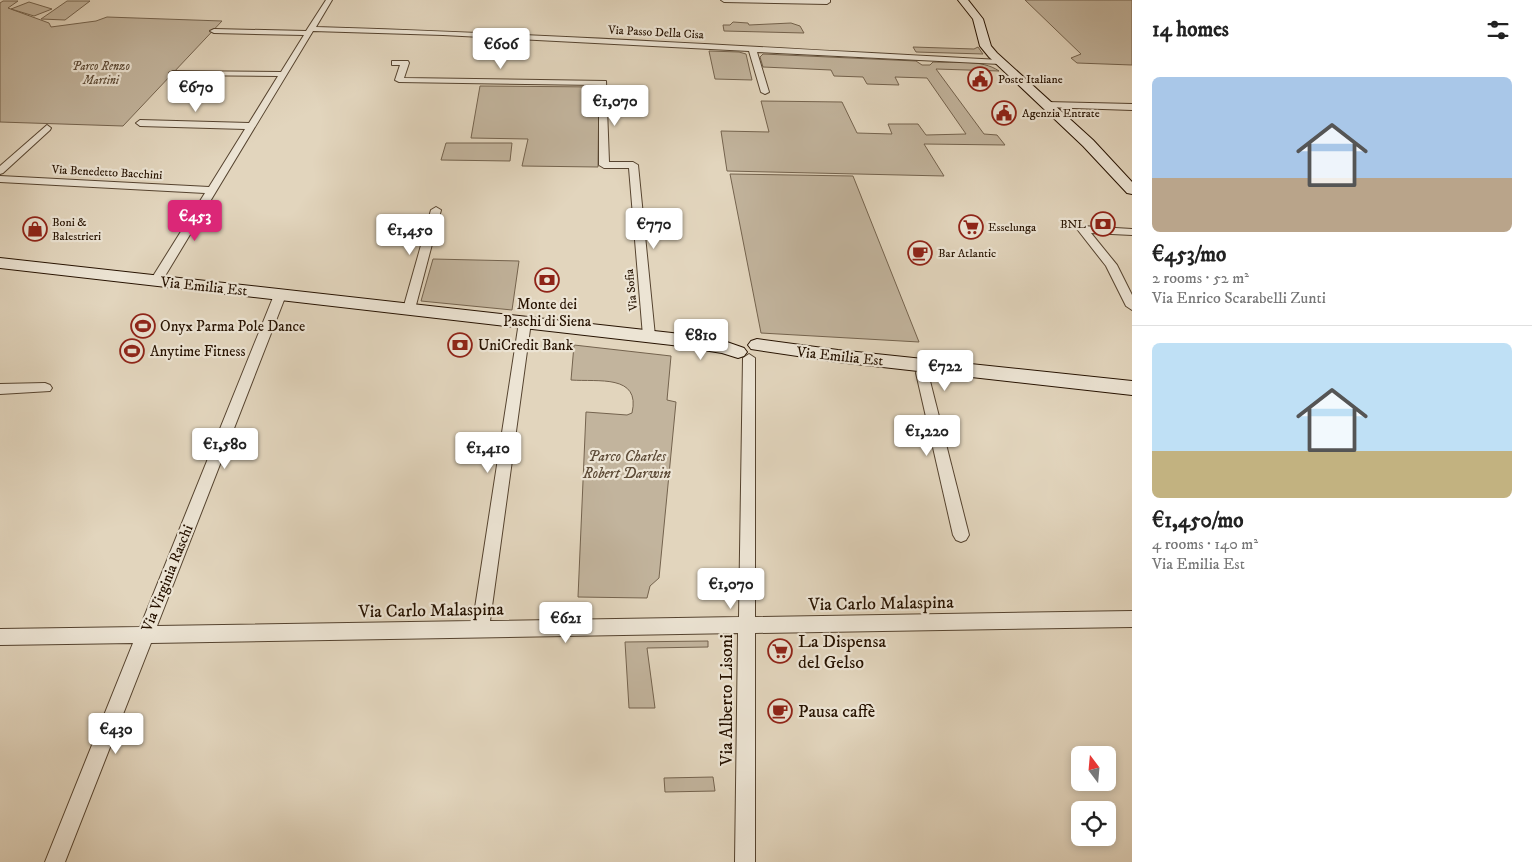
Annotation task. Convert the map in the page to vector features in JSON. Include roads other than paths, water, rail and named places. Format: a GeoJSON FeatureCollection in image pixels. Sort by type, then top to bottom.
{"type":"FeatureCollection","features":[{"type":"Feature","properties":{"kind":"main road"},"geometry":{"type":"LineString","coordinates":[[963,0],[978,19],[986,46],[1000,62],[1095,150],[1132,190]]}},
{"type":"Feature","properties":{"kind":"main road","name":"Via Emilia Est"},"geometry":{"type":"LineString","coordinates":[[0,263],[649,336],[774,356],[1132,396]]}},
{"type":"Feature","properties":{"kind":"main road","name":"Via Emilia Est"},"geometry":{"type":"LineString","coordinates":[[749,351],[820,354],[1132,388]]}},
{"type":"Feature","properties":{"kind":"street"},"geometry":{"type":"LineString","coordinates":[[156,280],[329,0]]}},
{"type":"Feature","properties":{"kind":"street"},"geometry":{"type":"LineString","coordinates":[[724,0],[827,1]]}},
{"type":"Feature","properties":{"kind":"street","name":"Via Passo Della Cisa"},"geometry":{"type":"LineString","coordinates":[[214,31],[409,31],[1000,62]]}},
{"type":"Feature","properties":{"kind":"street"},"geometry":{"type":"LineString","coordinates":[[752,48],[765,92]]}},
{"type":"Feature","properties":{"kind":"street","name":"Via Sofia"},"geometry":{"type":"LineString","coordinates":[[395,63],[405,63],[399,80],[602,83],[604,165],[633,165],[649,336]]}},
{"type":"Feature","properties":{"kind":"street"},"geometry":{"type":"LineString","coordinates":[[173,72],[284,74]]}},
{"type":"Feature","properties":{"kind":"street"},"geometry":{"type":"LineString","coordinates":[[1047,105],[1132,107]]}},
{"type":"Feature","properties":{"kind":"street"},"geometry":{"type":"LineString","coordinates":[[140,123],[251,126]]}},
{"type":"Feature","properties":{"kind":"street"},"geometry":{"type":"LineString","coordinates":[[0,171],[47,128]]}},
{"type":"Feature","properties":{"kind":"street","name":"Via Benedetto Bacchini"},"geometry":{"type":"LineString","coordinates":[[0,179],[212,190]]}},
{"type":"Feature","properties":{"kind":"street"},"geometry":{"type":"LineString","coordinates":[[409,309],[436,210]]}},
{"type":"Feature","properties":{"kind":"street"},"geometry":{"type":"LineString","coordinates":[[1132,232],[1082,229],[1111,266],[1132,306]]}},
{"type":"Feature","properties":{"kind":"street","name":"Via Virginia Raschi"},"geometry":{"type":"LineString","coordinates":[[56,862],[280,294]]}},
{"type":"Feature","properties":{"kind":"street"},"geometry":{"type":"LineString","coordinates":[[480,629],[525,322]]}},
{"type":"Feature","properties":{"kind":"street","name":"Via Alberto Lisoni"},"geometry":{"type":"LineString","coordinates":[[745,862],[749,351]]}},
{"type":"Feature","properties":{"kind":"street"},"geometry":{"type":"LineString","coordinates":[[922,373],[961,535]]}},
{"type":"Feature","properties":{"kind":"street"},"geometry":{"type":"LineString","coordinates":[[0,389],[45,388]]}},
{"type":"Feature","properties":{"kind":"street","name":"Via Carlo Malaspina"},"geometry":{"type":"LineString","coordinates":[[0,637],[1132,619]]}},
{"type":"Feature","properties":{"kind":"place","name":"Poste Italiane"},"geometry":{"type":"Point","coordinates":[980,79]}},
{"type":"Feature","properties":{"kind":"place","name":"Agenzia Entrate"},"geometry":{"type":"Point","coordinates":[1004,113]}},
{"type":"Feature","properties":{"kind":"place","name":"BNL"},"geometry":{"type":"Point","coordinates":[1103,224]}},
{"type":"Feature","properties":{"kind":"place","name":"Esselunga"},"geometry":{"type":"Point","coordinates":[971,227]}},
{"type":"Feature","properties":{"kind":"place","name":"Boni & Balestrieri"},"geometry":{"type":"Point","coordinates":[35,229]}},
{"type":"Feature","properties":{"kind":"place","name":"Bar Atlantic"},"geometry":{"type":"Point","coordinates":[920,253]}},
{"type":"Feature","properties":{"kind":"place","name":"Monte dei Paschi di Siena"},"geometry":{"type":"Point","coordinates":[547,280]}},
{"type":"Feature","properties":{"kind":"place","name":"Onyx Parma Pole Dance"},"geometry":{"type":"Point","coordinates":[143,326]}},
{"type":"Feature","properties":{"kind":"place","name":"UniCredit Bank"},"geometry":{"type":"Point","coordinates":[460,345]}},
{"type":"Feature","properties":{"kind":"place","name":"Anytime Fitness"},"geometry":{"type":"Point","coordinates":[132,351]}},
{"type":"Feature","properties":{"kind":"place","name":"La Dispensa del Gelso"},"geometry":{"type":"Point","coordinates":[780,651]}},
{"type":"Feature","properties":{"kind":"place","name":"Pausa caffè"},"geometry":{"type":"Point","coordinates":[780,711]}},
{"type":"Feature","properties":{"kind":"park label","name":"Parco Renzo Martini"},"geometry":{"type":"Point","coordinates":[101,73]}},
{"type":"Feature","properties":{"kind":"park label","name":"Parco Charles Robert Darwin"},"geometry":{"type":"Point","coordinates":[627,464]}}]}
